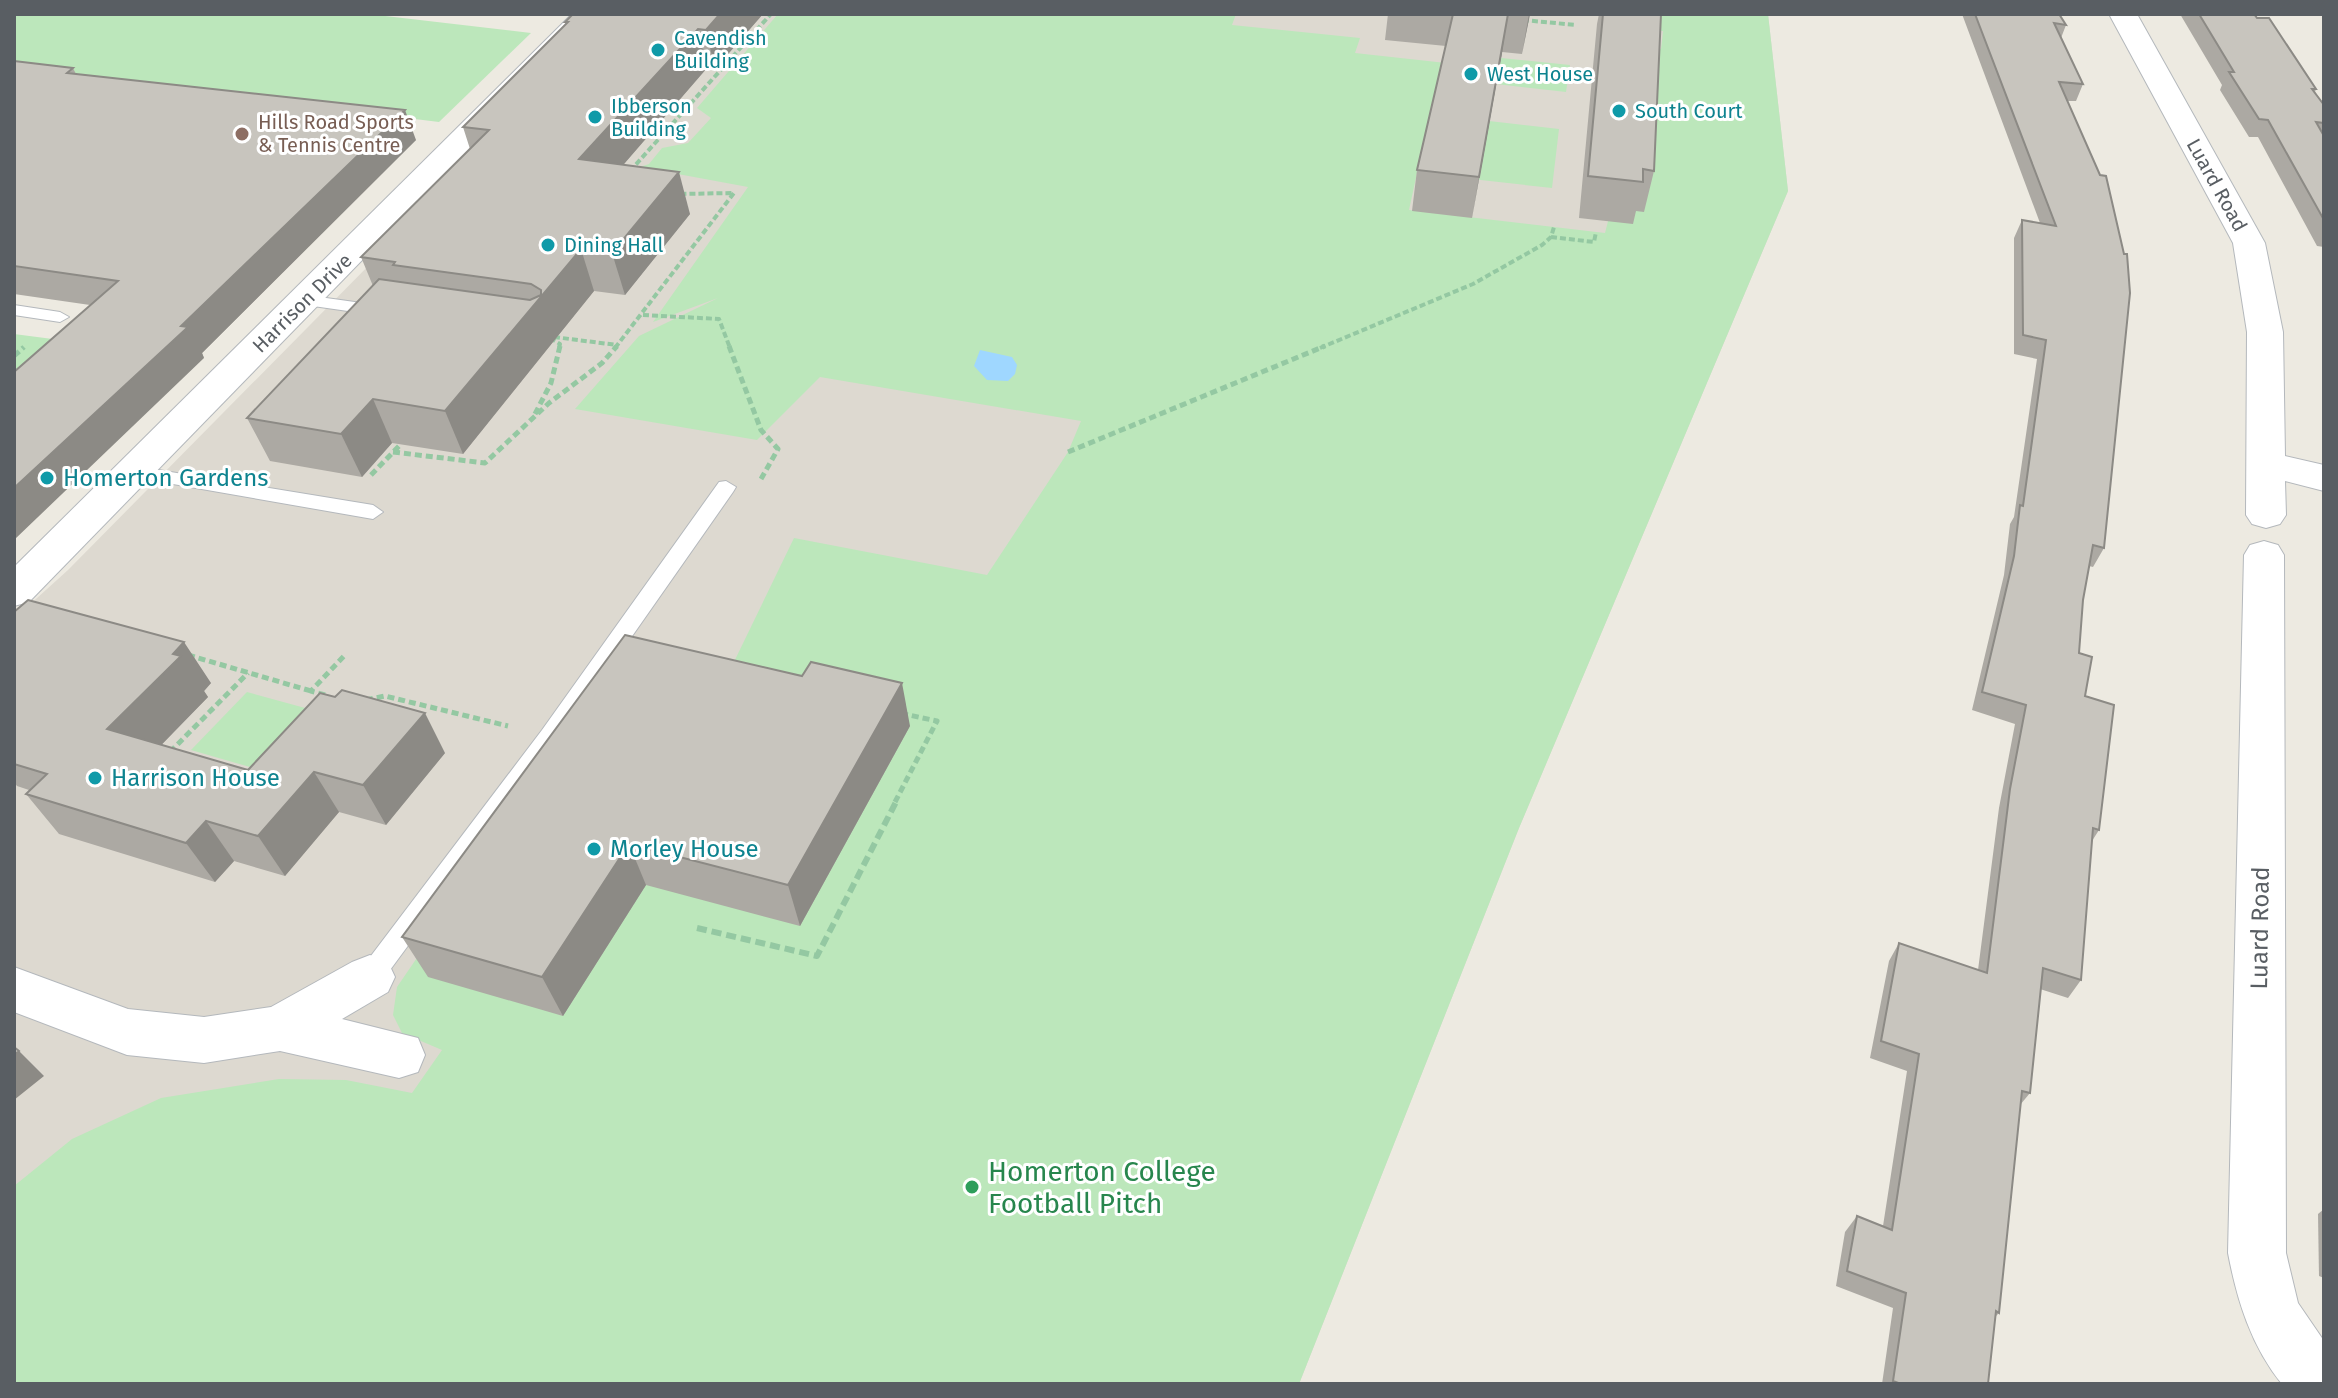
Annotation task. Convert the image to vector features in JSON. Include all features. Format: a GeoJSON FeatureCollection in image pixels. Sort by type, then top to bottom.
{"type":"FeatureCollection","features":[{"type":"Feature","properties":{"kind":"street","name":"Harrison Drive"},"geometry":{"type":"LineString","coordinates":[[14,592],[588,14]]}},
{"type":"Feature","properties":{"kind":"street","name":"Luard Road"},"geometry":{"type":"LineString","coordinates":[[2123,14],[2249,243],[2265,332],[2268,465],[2257,1253],[2265,1301],[2295,1356],[2323,1384]]}},
{"type":"Feature","properties":{"kind":"street"},"geometry":{"type":"LineString","coordinates":[[2268,465],[2324,478]]}},
{"type":"Feature","properties":{"kind":"street"},"geometry":{"type":"LineString","coordinates":[[14,989],[127,1032],[204,1040],[280,1028],[370,977]]}},
{"type":"Feature","properties":{"kind":"street"},"geometry":{"type":"LineString","coordinates":[[280,1028],[399,1055]]}},
{"type":"Feature","properties":{"kind":"lane"},"geometry":{"type":"LineString","coordinates":[[305,300],[403,314]]}},
{"type":"Feature","properties":{"kind":"lane"},"geometry":{"type":"LineString","coordinates":[[14,310],[60,317]]}},
{"type":"Feature","properties":{"kind":"lane"},"geometry":{"type":"LineString","coordinates":[[134,472],[373,512]]}},
{"type":"Feature","properties":{"kind":"lane"},"geometry":{"type":"LineString","coordinates":[[370,977],[550,736],[726,487]]}},
{"type":"Feature","properties":{"kind":"path"},"geometry":{"type":"LineString","coordinates":[[626,175],[771,14]]}},
{"type":"Feature","properties":{"kind":"path"},"geometry":{"type":"LineString","coordinates":[[1535,21],[1537,14]]}},
{"type":"Feature","properties":{"kind":"path"},"geometry":{"type":"LineString","coordinates":[[1521,20],[1576,25]]}},
{"type":"Feature","properties":{"kind":"path"},"geometry":{"type":"LineString","coordinates":[[393,452],[485,463],[533,418],[602,363],[643,315],[734,193],[675,194]]}},
{"type":"Feature","properties":{"kind":"path"},"geometry":{"type":"LineString","coordinates":[[1551,237],[1554,227]]}},
{"type":"Feature","properties":{"kind":"path"},"geometry":{"type":"LineString","coordinates":[[1068,452],[1473,284],[1551,237],[1594,242],[1596,232]]}},
{"type":"Feature","properties":{"kind":"path"},"geometry":{"type":"LineString","coordinates":[[643,315],[719,319],[761,430]]}},
{"type":"Feature","properties":{"kind":"path"},"geometry":{"type":"LineString","coordinates":[[533,418],[551,383],[560,344],[545,335],[617,345]]}},
{"type":"Feature","properties":{"kind":"path"},"geometry":{"type":"LineString","coordinates":[[174,651],[338,699]]}},
{"type":"Feature","properties":{"kind":"path"},"geometry":{"type":"LineString","coordinates":[[311,691],[344,656]]}},
{"type":"Feature","properties":{"kind":"path"},"geometry":{"type":"LineString","coordinates":[[160,762],[248,673]]}},
{"type":"Feature","properties":{"kind":"path"},"geometry":{"type":"LineString","coordinates":[[363,700],[385,696],[550,736]]}},
{"type":"Feature","properties":{"kind":"path"},"geometry":{"type":"LineString","coordinates":[[697,928],[817,956],[937,721],[890,711]]}},
{"type":"Feature","properties":{"kind":"shaded area"},"geometry":{"type":"Polygon","coordinates":[[[617,14],[1768,14],[1788,191],[1519,828],[1299,1384],[14,1384],[14,625],[26,608],[68,570],[617,14]]]}},
{"type":"Feature","properties":{"kind":"green space"},"geometry":{"type":"Polygon","coordinates":[[[14,14],[368,14],[531,33],[439,122],[14,69],[14,14]]]}},
{"type":"Feature","properties":{"kind":"green space"},"geometry":{"type":"Polygon","coordinates":[[[778,14],[1236,14],[1232,25],[1360,38],[1355,53],[1446,63],[1489,121],[1559,129],[1552,188],[1417,173],[1409,210],[1605,233],[1652,48],[1661,49],[1663,31],[1651,30],[1650,14],[1768,14],[1788,191],[1519,828],[1299,1384],[14,1384],[14,1186],[72,1139],[161,1098],[279,1079],[346,1080],[412,1093],[442,1050],[402,1033],[393,1015],[397,987],[630,647],[731,668],[794,538],[987,575],[1068,452],[1081,421],[820,377],[757,440],[575,409],[639,336],[718,298],[653,322],[748,187],[640,167],[649,164],[662,148],[688,143],[711,118],[697,108],[778,14]]]}},
{"type":"Feature","properties":{"kind":"green space"},"geometry":{"type":"Polygon","coordinates":[[[1501,58],[1570,65],[1566,92],[1496,84],[1501,58]]]}},
{"type":"Feature","properties":{"kind":"green space"},"geometry":{"type":"Polygon","coordinates":[[[14,334],[91,344],[14,410],[14,334]]]}},
{"type":"Feature","properties":{"kind":"green space"},"geometry":{"type":"Polygon","coordinates":[[[247,692],[327,714],[274,774],[191,750],[247,692]]]}},
{"type":"Feature","properties":{"kind":"water"},"geometry":{"type":"Polygon","coordinates":[[[980,350],[1012,357],[1017,365],[1015,374],[1008,381],[987,380],[974,366],[980,350]]]}},
{"type":"Feature","properties":{"kind":"building"},"geometry":{"type":"Polygon","coordinates":[[[573,14],[720,14],[706,30],[698,29],[579,159],[679,172],[612,253],[581,249],[445,411],[373,399],[341,434],[247,418],[379,279],[530,300],[541,295],[541,290],[531,284],[393,265],[395,262],[361,257],[489,130],[463,127],[573,14]]]}},
{"type":"Feature","properties":{"kind":"building"},"geometry":{"type":"Polygon","coordinates":[[[1453,14],[1508,14],[1479,177],[1417,170],[1453,14]]]}},
{"type":"Feature","properties":{"kind":"building"},"geometry":{"type":"Polygon","coordinates":[[[1603,14],[1661,14],[1654,171],[1643,169],[1643,182],[1588,176],[1603,14]]]}},
{"type":"Feature","properties":{"kind":"building"},"geometry":{"type":"Polygon","coordinates":[[[1975,14],[2059,14],[2066,25],[2054,23],[2083,84],[2059,82],[2100,175],[2106,176],[2124,254],[2127,254],[2130,293],[2104,548],[2093,545],[2083,600],[2079,653],[2092,657],[2085,696],[2114,705],[2099,830],[2093,828],[2081,980],[2043,968],[2030,1093],[2022,1091],[1999,1313],[1996,1311],[1988,1384],[1901,1384],[1893,1381],[1906,1293],[1847,1271],[1857,1216],[1892,1230],[1919,1054],[1881,1041],[1899,943],[1987,973],[2010,789],[2026,705],[1982,692],[2014,556],[2046,340],[2023,335],[2022,220],[2056,226],[1975,14]]]}},
{"type":"Feature","properties":{"kind":"building"},"geometry":{"type":"Polygon","coordinates":[[[2199,14],[2254,14],[2257,18],[2269,18],[2316,89],[2312,89],[2324,105],[2324,123],[2316,122],[2324,136],[2324,220],[2268,120],[2259,119],[2229,72],[2234,72],[2199,14]]]}},
{"type":"Feature","properties":{"kind":"building"},"geometry":{"type":"Polygon","coordinates":[[[14,61],[73,68],[67,73],[405,110],[181,326],[188,327],[14,488],[14,372],[118,281],[14,266],[14,61]]]}},
{"type":"Feature","properties":{"kind":"building"},"geometry":{"type":"Polygon","coordinates":[[[28,600],[184,642],[173,654],[181,656],[107,729],[248,770],[320,693],[335,697],[342,690],[425,713],[363,785],[314,772],[258,836],[206,821],[186,843],[26,794],[47,774],[14,764],[14,612],[28,600]]]}},
{"type":"Feature","properties":{"kind":"building","name":"Morley House"},"geometry":{"type":"Polygon","coordinates":[[[625,635],[802,676],[811,662],[902,683],[788,885],[629,844],[542,977],[402,937],[625,635]]]}},
{"type":"Feature","properties":{"kind":"place","name":"Cavendish Building"},"geometry":{"type":"Point","coordinates":[658,50]}},
{"type":"Feature","properties":{"kind":"place","name":"West House"},"geometry":{"type":"Point","coordinates":[1471,74]}},
{"type":"Feature","properties":{"kind":"place","name":"South Court"},"geometry":{"type":"Point","coordinates":[1619,111]}},
{"type":"Feature","properties":{"kind":"place","name":"Ibberson Building"},"geometry":{"type":"Point","coordinates":[595,117]}},
{"type":"Feature","properties":{"kind":"place","name":"Hills Road Sports & Tennis Centre"},"geometry":{"type":"Point","coordinates":[242,134]}},
{"type":"Feature","properties":{"kind":"place","name":"Dining Hall"},"geometry":{"type":"Point","coordinates":[548,245]}},
{"type":"Feature","properties":{"kind":"place","name":"Homerton Gardens"},"geometry":{"type":"Point","coordinates":[47,478]}},
{"type":"Feature","properties":{"kind":"place","name":"Harrison House"},"geometry":{"type":"Point","coordinates":[95,778]}},
{"type":"Feature","properties":{"kind":"place","name":"Morley House"},"geometry":{"type":"Point","coordinates":[594,849]}},
{"type":"Feature","properties":{"kind":"place","name":"Homerton College Football Pitch"},"geometry":{"type":"Point","coordinates":[972,1187]}}]}
